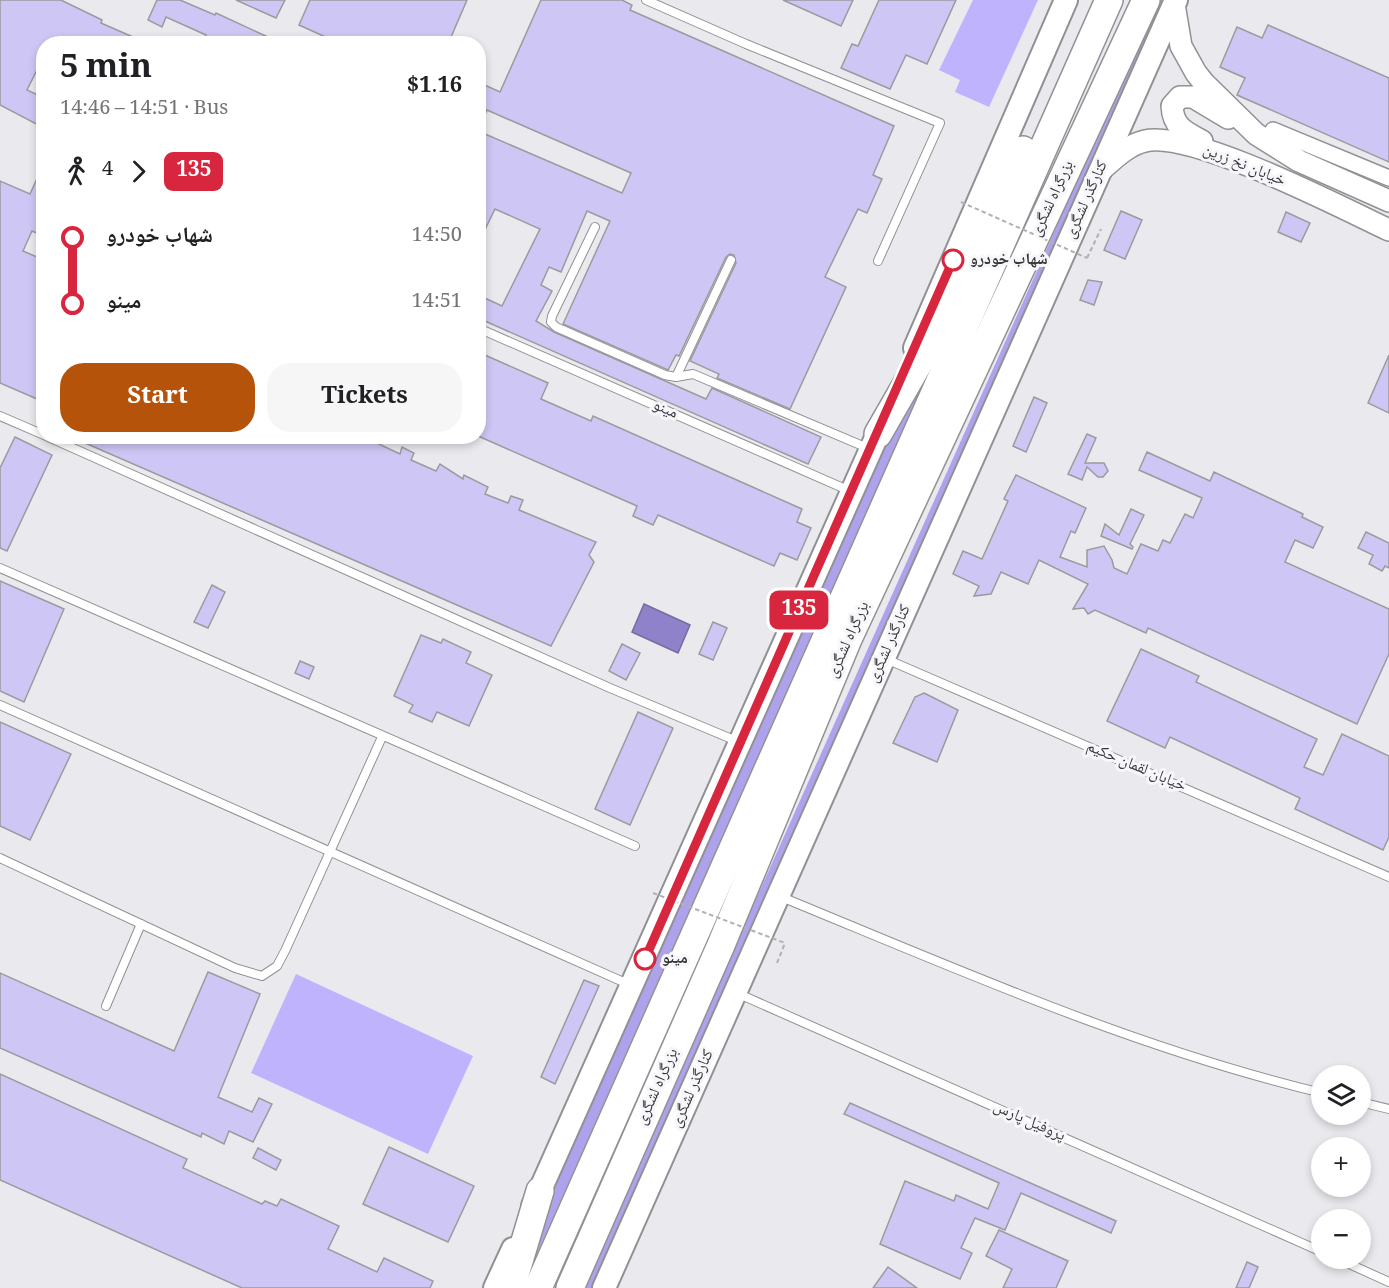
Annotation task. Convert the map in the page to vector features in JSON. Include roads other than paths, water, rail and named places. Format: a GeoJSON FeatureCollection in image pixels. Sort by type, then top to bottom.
{"type":"FeatureCollection","features":[{"type":"Feature","properties":{"kind":"highway","name":"بزرگراه لشگری"},"geometry":{"type":"LineString","coordinates":[[538,1288],[1109,0]]}},
{"type":"Feature","properties":{"kind":"highway","name":"بزرگراه لشگری"},"geometry":{"type":"LineString","coordinates":[[570,1288],[721,945],[848,639],[1146,0]]}},
{"type":"Feature","properties":{"kind":"highway"},"geometry":{"type":"LineString","coordinates":[[875,442],[940,326],[1022,152],[1074,65],[1092,40]]}},
{"type":"Feature","properties":{"kind":"highway"},"geometry":{"type":"LineString","coordinates":[[510,1288],[522,1257],[540,1191]]}},
{"type":"Feature","properties":{"kind":"main road"},"geometry":{"type":"LineString","coordinates":[[495,1288],[875,442],[1066,0]]}},
{"type":"Feature","properties":{"kind":"main road","name":"کنارگذر لشگری"},"geometry":{"type":"LineString","coordinates":[[604,1288],[737,993],[1175,2]]}},
{"type":"Feature","properties":{"kind":"street","name":"خیابان نخ زرین"},"geometry":{"type":"LineString","coordinates":[[1175,2],[1181,46],[1204,83],[1299,161],[1389,201]]}},
{"type":"Feature","properties":{"kind":"street"},"geometry":{"type":"LineString","coordinates":[[1256,169],[1181,130],[1173,118],[1172,106],[1180,97],[1193,97],[1266,135],[1389,178]]}},
{"type":"Feature","properties":{"kind":"street","name":"خیابان نخ زرین"},"geometry":{"type":"LineString","coordinates":[[1100,171],[1130,147],[1144,141],[1164,139],[1184,142],[1256,169],[1389,230]]}},
{"type":"Feature","properties":{"kind":"lane"},"geometry":{"type":"LineString","coordinates":[[646,0],[746,44],[940,123],[878,261]]}},
{"type":"Feature","properties":{"kind":"lane"},"geometry":{"type":"LineString","coordinates":[[595,227],[552,316],[551,322],[556,327],[665,375],[676,377],[693,374],[875,442]]}},
{"type":"Feature","properties":{"kind":"lane"},"geometry":{"type":"LineString","coordinates":[[676,377],[731,260]]}},
{"type":"Feature","properties":{"kind":"lane","name":"مینو"},"geometry":{"type":"LineString","coordinates":[[486,332],[852,492]]}},
{"type":"Feature","properties":{"kind":"lane"},"geometry":{"type":"LineString","coordinates":[[0,416],[36,432]]}},
{"type":"Feature","properties":{"kind":"lane"},"geometry":{"type":"LineString","coordinates":[[63,444],[610,688],[740,742]]}},
{"type":"Feature","properties":{"kind":"lane"},"geometry":{"type":"LineString","coordinates":[[0,568],[634,846]]}},
{"type":"Feature","properties":{"kind":"lane","name":"خیابان لقمان حکیم"},"geometry":{"type":"LineString","coordinates":[[884,658],[1389,877]]}},
{"type":"Feature","properties":{"kind":"lane"},"geometry":{"type":"LineString","coordinates":[[0,705],[632,986]]}},
{"type":"Feature","properties":{"kind":"lane"},"geometry":{"type":"LineString","coordinates":[[0,858],[235,968],[262,976],[277,966],[382,737]]}},
{"type":"Feature","properties":{"kind":"lane"},"geometry":{"type":"LineString","coordinates":[[778,896],[971,975],[1129,1035],[1255,1077],[1311,1090]]}},
{"type":"Feature","properties":{"kind":"lane"},"geometry":{"type":"LineString","coordinates":[[106,1006],[141,924]]}},
{"type":"Feature","properties":{"kind":"lane","name":"پروفیل پارس"},"geometry":{"type":"LineString","coordinates":[[737,993],[1311,1247]]}},
{"type":"Feature","properties":{"kind":"lane"},"geometry":{"type":"LineString","coordinates":[[1371,1105],[1389,1109]]}},
{"type":"Feature","properties":{"kind":"lane"},"geometry":{"type":"LineString","coordinates":[[1360,1269],[1389,1282]]}},
{"type":"Feature","properties":{"kind":"place","name":"شهاب خودرو"},"geometry":{"type":"Point","coordinates":[953,260]}},
{"type":"Feature","properties":{"kind":"place","name":"مینو"},"geometry":{"type":"Point","coordinates":[645,959]}}]}
